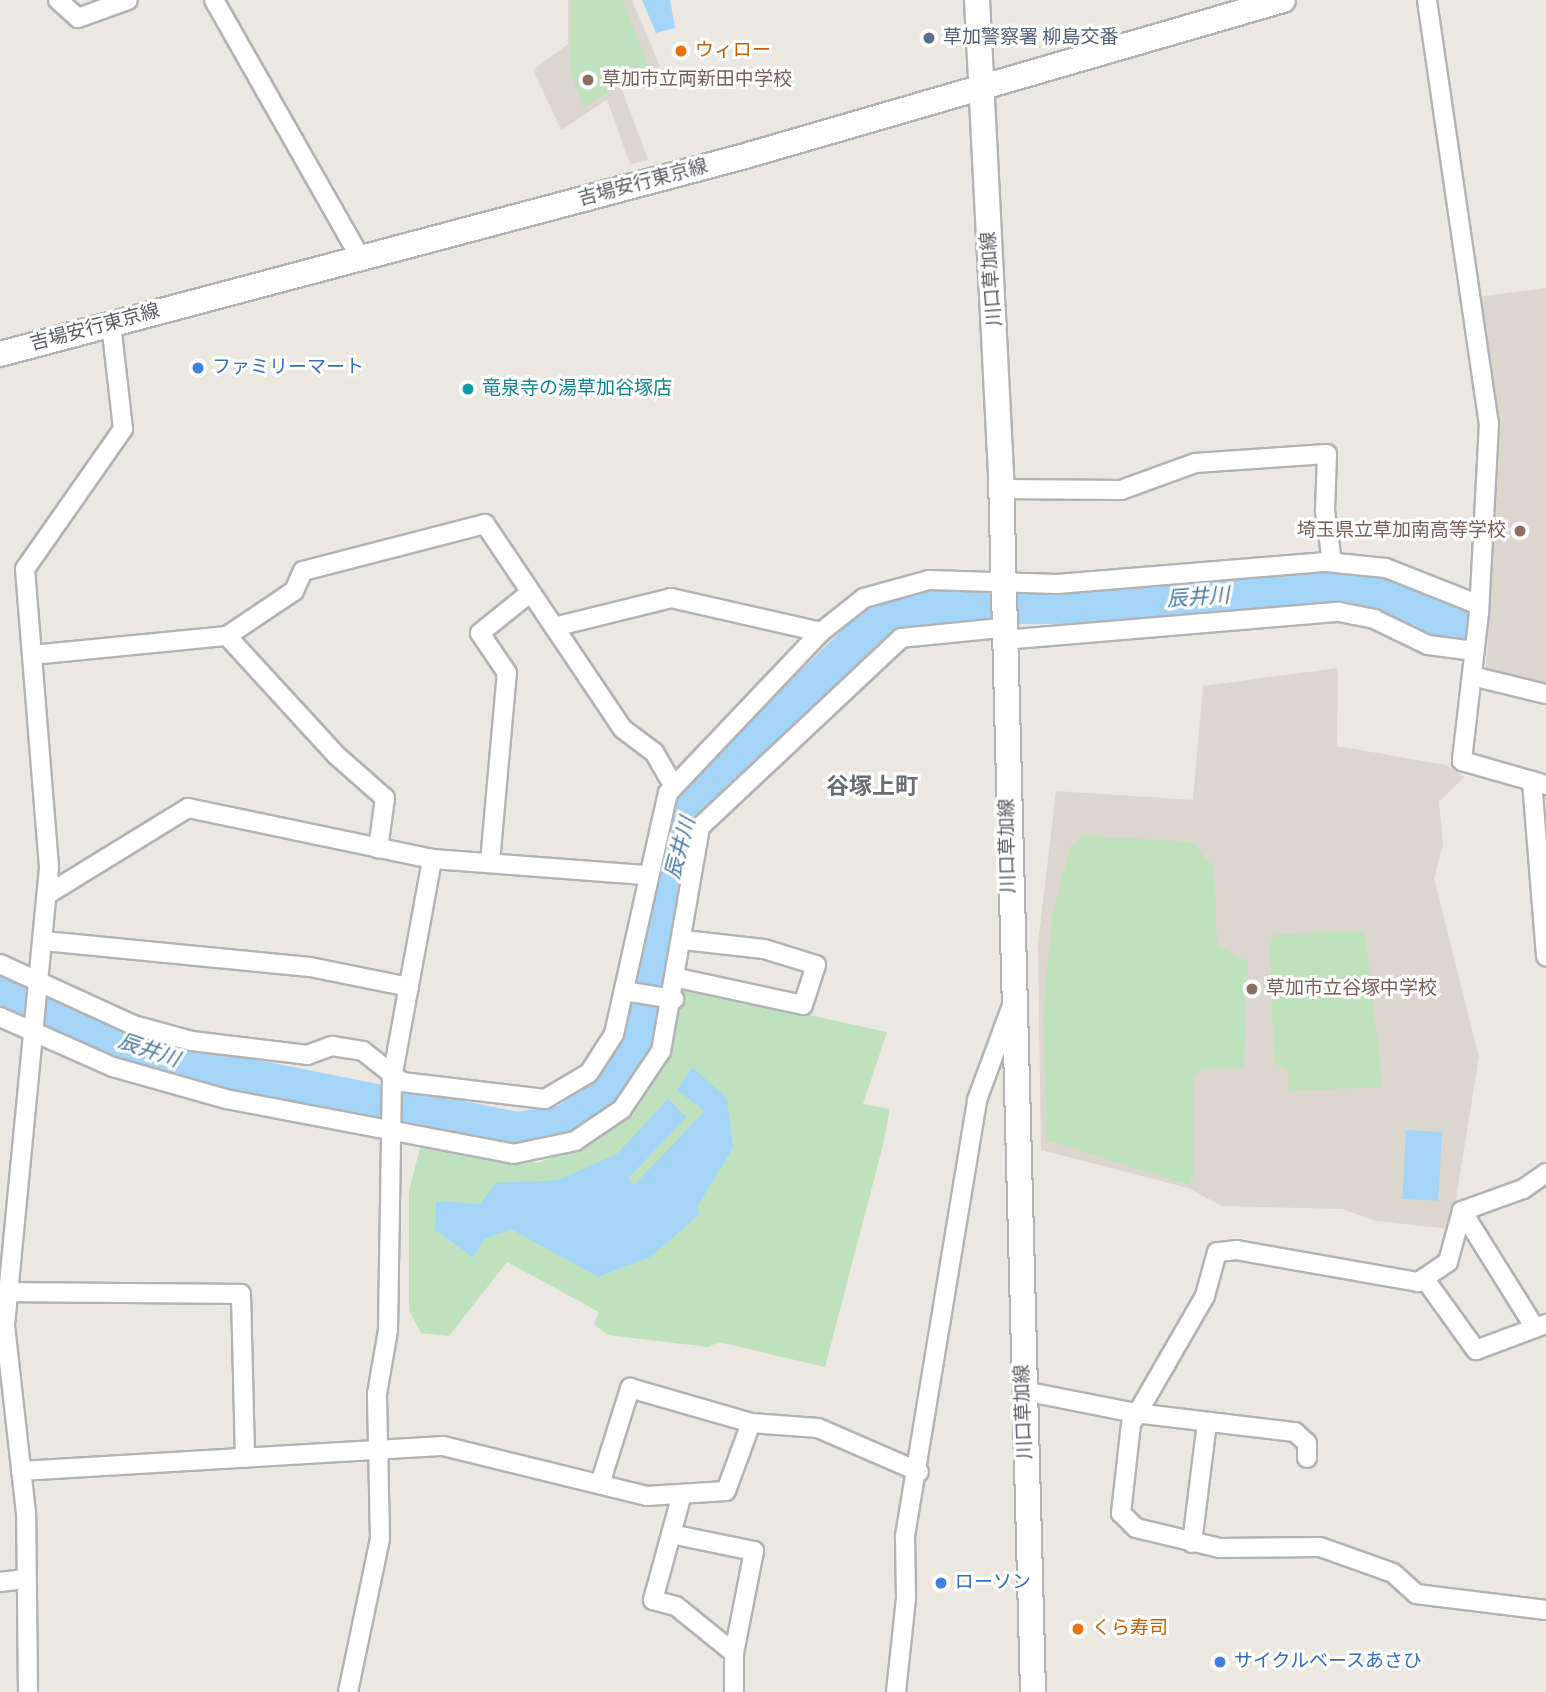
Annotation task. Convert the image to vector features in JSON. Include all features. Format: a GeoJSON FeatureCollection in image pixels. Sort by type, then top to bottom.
{"type":"FeatureCollection","features":[{"type":"Feature","properties":{"kind":"main road","name":"川口草加線"},"geometry":{"type":"LineString","coordinates":[[977,0],[977,85],[1001,489],[1012,1004],[1032,1692]]}},
{"type":"Feature","properties":{"kind":"main road","name":"吉場安行東京線"},"geometry":{"type":"LineString","coordinates":[[0,354],[745,156],[977,85],[1283,0]]}},
{"type":"Feature","properties":{"kind":"street"},"geometry":{"type":"LineString","coordinates":[[58,0],[78,18],[128,0]]}},
{"type":"Feature","properties":{"kind":"street"},"geometry":{"type":"LineString","coordinates":[[214,0],[360,257]]}},
{"type":"Feature","properties":{"kind":"street"},"geometry":{"type":"LineString","coordinates":[[1427,0],[1489,422],[1479,605],[1462,761],[1539,783],[1546,956]]}},
{"type":"Feature","properties":{"kind":"street"},"geometry":{"type":"LineString","coordinates":[[28,1692],[21,1471],[5,1325],[48,894],[25,569],[123,429],[111,324]]}},
{"type":"Feature","properties":{"kind":"street"},"geometry":{"type":"LineString","coordinates":[[1001,489],[1121,490],[1195,463],[1327,454],[1325,511],[1332,562]]}},
{"type":"Feature","properties":{"kind":"street"},"geometry":{"type":"LineString","coordinates":[[32,655],[227,636],[294,591],[303,571],[485,524],[623,729],[654,752],[673,785]]}},
{"type":"Feature","properties":{"kind":"street"},"geometry":{"type":"LineString","coordinates":[[0,964],[38,984],[133,1025],[192,1041],[307,1055],[332,1046],[363,1051],[392,1082],[500,1097],[559,1095],[607,1050],[624,991],[645,875],[673,785],[821,632],[864,598],[929,580],[1003,580],[1057,584],[1332,562],[1386,568],[1479,605]]}},
{"type":"Feature","properties":{"kind":"street"},"geometry":{"type":"LineString","coordinates":[[490,862],[507,673],[480,633],[531,592]]}},
{"type":"Feature","properties":{"kind":"street"},"geometry":{"type":"LineString","coordinates":[[554,627],[671,598],[821,632]]}},
{"type":"Feature","properties":{"kind":"street"},"geometry":{"type":"LineString","coordinates":[[0,1017],[34,1027],[113,1068],[188,1088],[391,1125],[513,1154],[575,1141],[622,1109],[650,1072],[674,999],[700,827],[731,792],[901,638],[1339,612],[1374,619],[1428,645],[1475,651]]}},
{"type":"Feature","properties":{"kind":"street"},"geometry":{"type":"LineString","coordinates":[[227,636],[336,755],[385,798],[378,849]]}},
{"type":"Feature","properties":{"kind":"street"},"geometry":{"type":"LineString","coordinates":[[1472,676],[1546,694]]}},
{"type":"Feature","properties":{"kind":"street"},"geometry":{"type":"LineString","coordinates":[[48,894],[188,808],[432,859],[645,875]]}},
{"type":"Feature","properties":{"kind":"street"},"geometry":{"type":"LineString","coordinates":[[348,1692],[380,1539],[380,1450],[392,1082],[432,859]]}},
{"type":"Feature","properties":{"kind":"street"},"geometry":{"type":"LineString","coordinates":[[678,978],[803,1005],[816,965],[764,949],[684,940]]}},
{"type":"Feature","properties":{"kind":"street"},"geometry":{"type":"LineString","coordinates":[[44,941],[310,967],[409,987]]}},
{"type":"Feature","properties":{"kind":"street"},"geometry":{"type":"LineString","coordinates":[[624,991],[674,999]]}},
{"type":"Feature","properties":{"kind":"street"},"geometry":{"type":"LineString","coordinates":[[895,1692],[906,1598],[905,1536],[919,1472],[977,1100],[1012,1004]]}},
{"type":"Feature","properties":{"kind":"street"},"geometry":{"type":"LineString","coordinates":[[1462,1211],[1523,1189],[1546,1173]]}},
{"type":"Feature","properties":{"kind":"street"},"geometry":{"type":"LineString","coordinates":[[1462,1211],[1448,1262],[1424,1278],[1217,1252],[1205,1296],[1135,1413],[1121,1513],[1136,1528],[1192,1543],[1320,1547],[1393,1573],[1416,1594],[1546,1610]]}},
{"type":"Feature","properties":{"kind":"street"},"geometry":{"type":"LineString","coordinates":[[1424,1278],[1476,1350],[1540,1326],[1462,1211]]}},
{"type":"Feature","properties":{"kind":"street"},"geometry":{"type":"LineString","coordinates":[[8,1292],[241,1294],[245,1458]]}},
{"type":"Feature","properties":{"kind":"street"},"geometry":{"type":"LineString","coordinates":[[600,1484],[630,1388],[751,1423],[818,1428],[919,1472]]}},
{"type":"Feature","properties":{"kind":"street"},"geometry":{"type":"LineString","coordinates":[[1024,1391],[1135,1413],[1295,1432],[1307,1443],[1307,1458]]}},
{"type":"Feature","properties":{"kind":"street"},"geometry":{"type":"LineString","coordinates":[[1192,1543],[1207,1422]]}},
{"type":"Feature","properties":{"kind":"street"},"geometry":{"type":"LineString","coordinates":[[21,1471],[443,1446],[648,1496],[682,1494],[726,1491],[751,1423]]}},
{"type":"Feature","properties":{"kind":"street"},"geometry":{"type":"LineString","coordinates":[[682,1494],[653,1600],[676,1606],[734,1653]]}},
{"type":"Feature","properties":{"kind":"street"},"geometry":{"type":"LineString","coordinates":[[671,1534],[754,1551],[734,1653],[734,1692]]}},
{"type":"Feature","properties":{"kind":"street"},"geometry":{"type":"LineString","coordinates":[[0,1582],[25,1579]]}},
{"type":"Feature","properties":{"kind":"shaded area","name":"草加市立両新田中学校"},"geometry":{"type":"Polygon","coordinates":[[[568,0],[632,0],[660,66],[622,90],[648,160],[630,164],[607,100],[561,130],[533,70],[568,44],[568,0]]]}},
{"type":"Feature","properties":{"kind":"shaded area","name":"埼玉県立草加南高等学校"},"geometry":{"type":"Polygon","coordinates":[[[1546,288],[1546,683],[1486,669],[1499,454],[1477,297],[1546,288]]]}},
{"type":"Feature","properties":{"kind":"shaded area","name":"草加市立谷塚中学校"},"geometry":{"type":"Polygon","coordinates":[[[1338,668],[1337,746],[1446,765],[1464,777],[1439,802],[1443,845],[1434,878],[1479,1057],[1451,1229],[1376,1221],[1342,1209],[1222,1206],[1188,1188],[1041,1150],[1038,944],[1056,791],[1193,800],[1203,686],[1338,668]]]}},
{"type":"Feature","properties":{"kind":"green space"},"geometry":{"type":"Polygon","coordinates":[[[571,0],[623,0],[648,65],[584,108],[570,72],[571,0]]]}},
{"type":"Feature","properties":{"kind":"green space"},"geometry":{"type":"Polygon","coordinates":[[[1085,836],[1192,842],[1214,868],[1217,945],[1248,962],[1244,1068],[1205,1069],[1194,1077],[1194,1174],[1188,1185],[1047,1140],[1043,1016],[1052,918],[1071,845],[1085,836]]]}},
{"type":"Feature","properties":{"kind":"green space"},"geometry":{"type":"Polygon","coordinates":[[[1359,931],[1365,936],[1383,1087],[1288,1091],[1289,1073],[1274,1062],[1270,943],[1275,934],[1359,931]]]}},
{"type":"Feature","properties":{"kind":"green space"},"geometry":{"type":"Polygon","coordinates":[[[682,987],[887,1032],[863,1104],[890,1109],[825,1367],[719,1342],[708,1347],[608,1335],[594,1324],[599,1312],[507,1262],[449,1336],[421,1333],[409,1310],[409,1191],[421,1144],[538,1163],[590,1142],[633,1115],[666,1061],[682,987]]]}},
{"type":"Feature","properties":{"kind":"water"},"geometry":{"type":"Polygon","coordinates":[[[642,0],[670,0],[675,28],[656,33],[642,0]]]}},
{"type":"Feature","properties":{"kind":"water"},"geometry":{"type":"Polygon","coordinates":[[[692,1067],[727,1098],[733,1148],[697,1207],[700,1214],[650,1257],[598,1277],[511,1229],[485,1239],[473,1257],[435,1230],[436,1201],[480,1204],[496,1183],[558,1180],[617,1154],[668,1099],[687,1117],[629,1177],[633,1186],[705,1111],[677,1090],[692,1067]]]}},
{"type":"Feature","properties":{"kind":"water"},"geometry":{"type":"Polygon","coordinates":[[[1406,1130],[1442,1132],[1438,1201],[1402,1199],[1406,1130]]]}},
{"type":"Feature","properties":{"kind":"waterway","name":"辰井川"},"geometry":{"type":"LineString","coordinates":[[0,991],[161,1058],[515,1129],[565,1122],[614,1086],[639,1041],[683,820],[700,793],[870,626],[914,607],[1077,606],[1354,586],[1456,625]]}},
{"type":"Feature","properties":{"kind":"place","name":"草加警察署 柳島交番"},"geometry":{"type":"Point","coordinates":[929,38]}},
{"type":"Feature","properties":{"kind":"place","name":"ウィロー"},"geometry":{"type":"Point","coordinates":[681,51]}},
{"type":"Feature","properties":{"kind":"place","name":"草加市立両新田中学校"},"geometry":{"type":"Point","coordinates":[588,80]}},
{"type":"Feature","properties":{"kind":"place","name":"ファミリーマート"},"geometry":{"type":"Point","coordinates":[198,368]}},
{"type":"Feature","properties":{"kind":"place","name":"竜泉寺の湯草加谷塚店"},"geometry":{"type":"Point","coordinates":[468,389]}},
{"type":"Feature","properties":{"kind":"place","name":"埼玉県立草加南高等学校"},"geometry":{"type":"Point","coordinates":[1520,531]}},
{"type":"Feature","properties":{"kind":"place","name":"草加市立谷塚中学校"},"geometry":{"type":"Point","coordinates":[1252,989]}},
{"type":"Feature","properties":{"kind":"place","name":"ローソン"},"geometry":{"type":"Point","coordinates":[941,1583]}},
{"type":"Feature","properties":{"kind":"place","name":"くら寿司"},"geometry":{"type":"Point","coordinates":[1078,1629]}},
{"type":"Feature","properties":{"kind":"place","name":"サイクルベースあさひ"},"geometry":{"type":"Point","coordinates":[1220,1662]}},
{"type":"Feature","properties":{"kind":"district","name":"谷塚上町"},"geometry":{"type":"Point","coordinates":[872,787]}}]}
